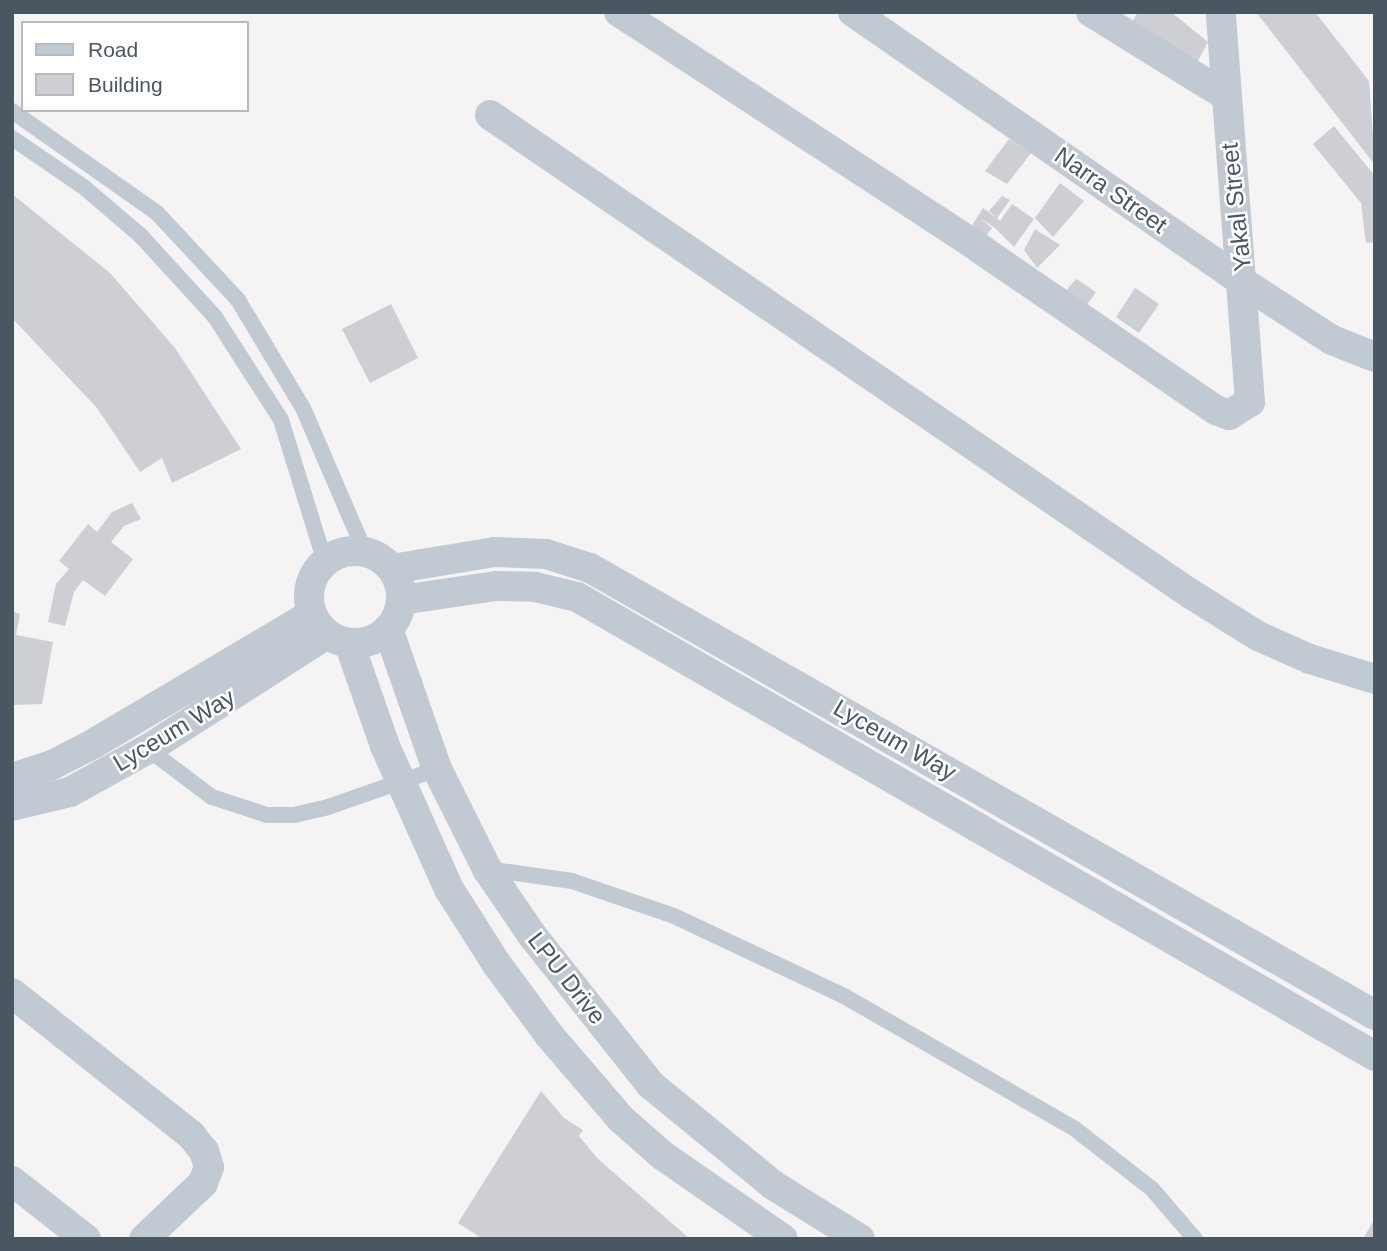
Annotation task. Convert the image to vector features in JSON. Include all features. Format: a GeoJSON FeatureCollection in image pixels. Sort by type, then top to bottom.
{"type":"FeatureCollection","features":[{"type":"Feature","properties":{"kind":"street","name":"Yakal Street"},"geometry":{"type":"LineString","coordinates":[[619,12],[632,25],[979,248],[1216,410],[1229,415],[1250,402],[1244,283],[1225,95],[1221,12]]}},
{"type":"Feature","properties":{"kind":"street","name":"Narra Street"},"geometry":{"type":"LineString","coordinates":[[853,12],[1244,283],[1332,341],[1375,357]]}},
{"type":"Feature","properties":{"kind":"street"},"geometry":{"type":"LineString","coordinates":[[1091,12],[1225,95]]}},
{"type":"Feature","properties":{"kind":"street"},"geometry":{"type":"LineString","coordinates":[[490,115],[1191,594],[1258,636],[1310,659],[1375,679]]}},
{"type":"Feature","properties":{"kind":"street"},"geometry":{"type":"LineString","coordinates":[[351,551],[365,552],[392,569],[401,600],[388,629],[370,640],[329,630],[310,586],[325,562],[351,551]]}},
{"type":"Feature","properties":{"kind":"street","name":"Lyceum Way"},"geometry":{"type":"LineString","coordinates":[[392,569],[495,552],[546,555],[590,568],[1375,1015]]}},
{"type":"Feature","properties":{"kind":"street","name":"Lyceum Way"},"geometry":{"type":"LineString","coordinates":[[401,600],[496,586],[535,587],[577,597],[1375,1055]]}},
{"type":"Feature","properties":{"kind":"street","name":"LPU Drive"},"geometry":{"type":"LineString","coordinates":[[388,629],[437,769],[487,869],[532,936],[652,1085],[773,1185],[860,1239]]}},
{"type":"Feature","properties":{"kind":"street","name":"Lyceum Way"},"geometry":{"type":"LineString","coordinates":[[12,806],[70,792],[148,749],[329,630]]}},
{"type":"Feature","properties":{"kind":"street","name":"Lyceum Way"},"geometry":{"type":"LineString","coordinates":[[12,778],[51,765],[329,630]]}},
{"type":"Feature","properties":{"kind":"street","name":"LPU Drive"},"geometry":{"type":"LineString","coordinates":[[329,630],[449,889],[549,1035],[621,1119],[662,1155],[783,1239]]}},
{"type":"Feature","properties":{"kind":"street"},"geometry":{"type":"LineString","coordinates":[[12,993],[191,1135],[204,1151],[209,1167],[203,1183],[144,1239]]}},
{"type":"Feature","properties":{"kind":"street"},"geometry":{"type":"LineString","coordinates":[[12,1181],[86,1239]]}},
{"type":"Feature","properties":{"kind":"lane"},"geometry":{"type":"LineString","coordinates":[[12,111],[157,213],[201,255],[237,300],[303,408],[365,552]]}},
{"type":"Feature","properties":{"kind":"lane"},"geometry":{"type":"LineString","coordinates":[[12,138],[85,188],[141,236],[215,317],[281,420],[325,562]]}},
{"type":"Feature","properties":{"kind":"lane"},"geometry":{"type":"LineString","coordinates":[[148,749],[212,797],[267,815],[294,815],[437,769]]}},
{"type":"Feature","properties":{"kind":"lane"},"geometry":{"type":"LineString","coordinates":[[487,869],[572,881],[674,916],[844,996],[1075,1129],[1152,1189],[1195,1239]]}},
{"type":"Feature","properties":{"kind":"building"},"geometry":{"type":"Polygon","coordinates":[[[1138,12],[1171,12],[1208,42],[1194,68],[1131,24],[1138,12]]]}},
{"type":"Feature","properties":{"kind":"building"},"geometry":{"type":"Polygon","coordinates":[[[1256,12],[1315,12],[1369,81],[1375,165],[1256,12]]]}},
{"type":"Feature","properties":{"kind":"building"},"geometry":{"type":"Polygon","coordinates":[[[1334,126],[1375,176],[1375,242],[1366,243],[1361,203],[1313,144],[1334,126]]]}},
{"type":"Feature","properties":{"kind":"building"},"geometry":{"type":"Polygon","coordinates":[[[1009,139],[1031,153],[1007,184],[985,171],[1009,139]]]}},
{"type":"Feature","properties":{"kind":"building"},"geometry":{"type":"Polygon","coordinates":[[[1060,183],[1084,201],[1053,237],[1035,218],[1060,183]]]}},
{"type":"Feature","properties":{"kind":"building"},"geometry":{"type":"Polygon","coordinates":[[[12,194],[110,273],[175,348],[241,449],[172,483],[162,458],[140,472],[97,408],[12,318],[12,194]]]}},
{"type":"Feature","properties":{"kind":"building"},"geometry":{"type":"Polygon","coordinates":[[[1002,196],[1010,200],[997,218],[989,211],[1002,196]]]}},
{"type":"Feature","properties":{"kind":"building"},"geometry":{"type":"Polygon","coordinates":[[[1012,204],[1034,219],[1014,247],[995,228],[980,218],[992,228],[982,241],[969,230],[983,208],[1000,221],[1012,204]]]}},
{"type":"Feature","properties":{"kind":"building"},"geometry":{"type":"Polygon","coordinates":[[[1035,229],[1060,245],[1037,268],[1024,250],[1035,229]]]}},
{"type":"Feature","properties":{"kind":"building"},"geometry":{"type":"Polygon","coordinates":[[[1076,279],[1096,292],[1084,309],[1064,293],[1076,279]]]}},
{"type":"Feature","properties":{"kind":"building"},"geometry":{"type":"Polygon","coordinates":[[[1135,288],[1159,304],[1139,333],[1116,317],[1135,288]]]}},
{"type":"Feature","properties":{"kind":"building"},"geometry":{"type":"Polygon","coordinates":[[[391,304],[418,358],[370,383],[342,329],[391,304]]]}},
{"type":"Feature","properties":{"kind":"building"},"geometry":{"type":"Polygon","coordinates":[[[132,503],[141,519],[124,526],[111,542],[133,559],[105,596],[83,580],[74,592],[65,626],[48,622],[56,584],[69,569],[59,561],[88,524],[97,532],[112,512],[132,503]]]}},
{"type":"Feature","properties":{"kind":"building"},"geometry":{"type":"Polygon","coordinates":[[[12,611],[20,614],[16,635],[53,642],[42,704],[12,705],[12,611]]]}},
{"type":"Feature","properties":{"kind":"building"},"geometry":{"type":"Polygon","coordinates":[[[541,1091],[564,1118],[583,1130],[579,1136],[598,1159],[690,1239],[483,1239],[458,1223],[541,1091]]]}},
{"type":"Feature","properties":{"kind":"building"},"geometry":{"type":"Polygon","coordinates":[[[1375,1218],[1375,1239],[1363,1239],[1375,1218]]]}}]}
